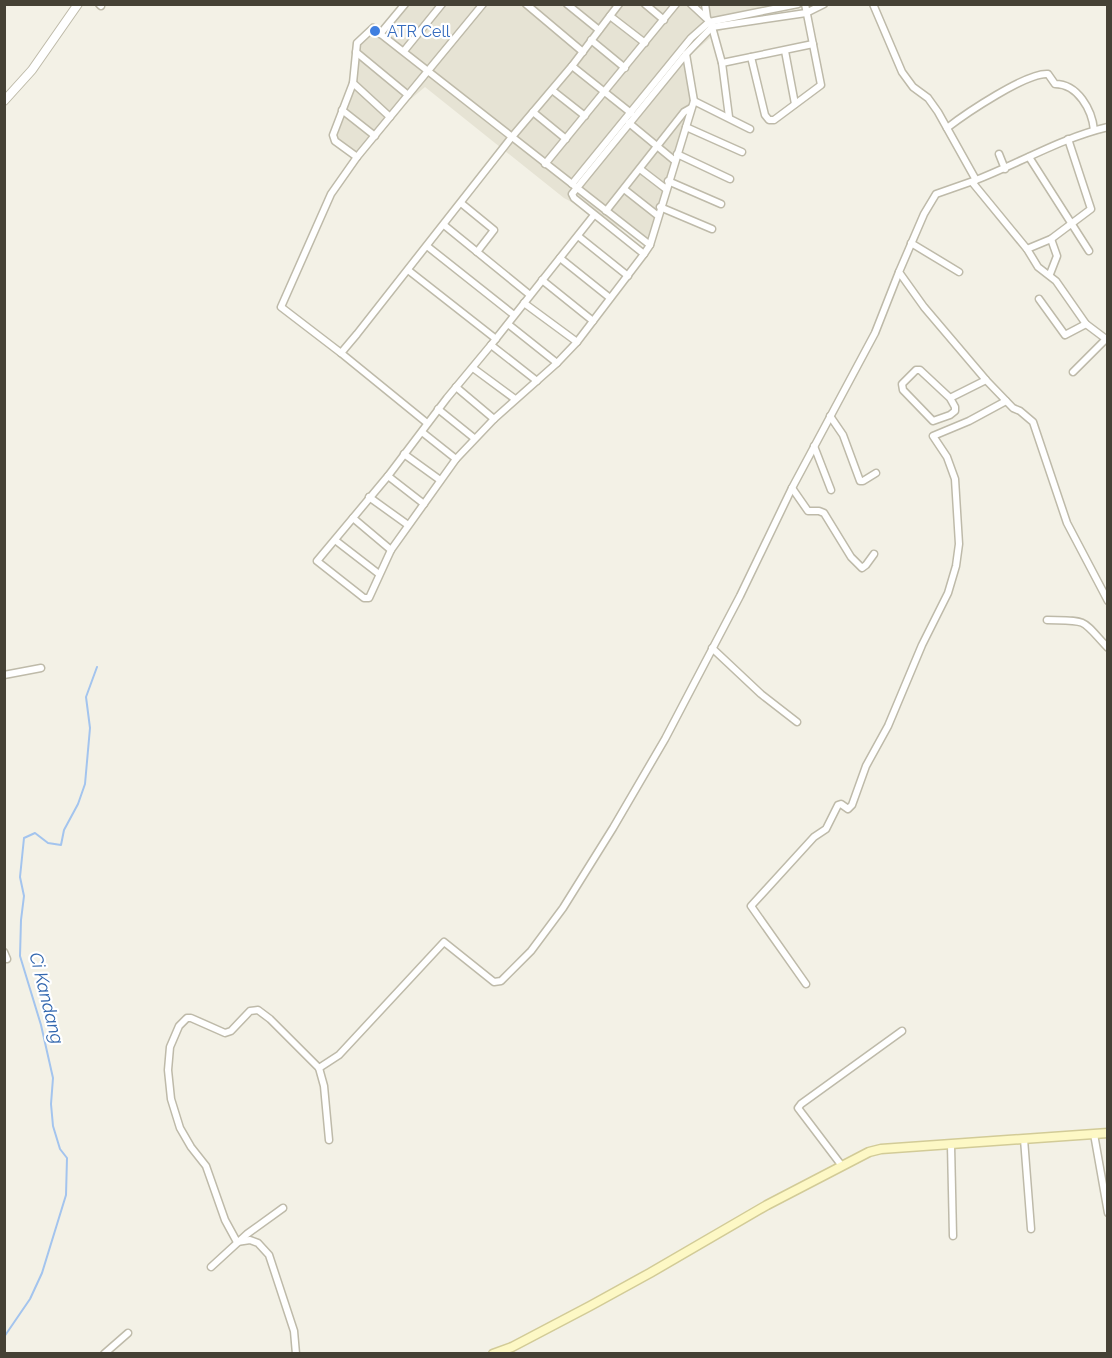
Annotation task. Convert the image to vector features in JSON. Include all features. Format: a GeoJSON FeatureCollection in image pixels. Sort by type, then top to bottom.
{"type":"FeatureCollection","features":[{"type":"Feature","properties":{"kind":"main road"},"geometry":{"type":"LineString","coordinates":[[493,1353],[512,1347],[590,1306],[758,1210],[869,1152],[881,1149],[1107,1133]]}},
{"type":"Feature","properties":{"kind":"street"},"geometry":{"type":"LineString","coordinates":[[4,101],[32,70],[78,4]]}},
{"type":"Feature","properties":{"kind":"street"},"geometry":{"type":"LineString","coordinates":[[381,34],[405,4]]}},
{"type":"Feature","properties":{"kind":"street"},"geometry":{"type":"LineString","coordinates":[[404,51],[442,4]]}},
{"type":"Feature","properties":{"kind":"street"},"geometry":{"type":"LineString","coordinates":[[427,423],[281,307],[331,194],[357,158],[483,4]]}},
{"type":"Feature","properties":{"kind":"street"},"geometry":{"type":"LineString","coordinates":[[567,4],[599,30]]}},
{"type":"Feature","properties":{"kind":"street"},"geometry":{"type":"LineString","coordinates":[[608,4],[645,43]]}},
{"type":"Feature","properties":{"kind":"street"},"geometry":{"type":"LineString","coordinates":[[645,4],[664,20]]}},
{"type":"Feature","properties":{"kind":"street"},"geometry":{"type":"LineString","coordinates":[[545,164],[676,4]]}},
{"type":"Feature","properties":{"kind":"street"},"geometry":{"type":"LineString","coordinates":[[691,4],[709,23]]}},
{"type":"Feature","properties":{"kind":"street"},"geometry":{"type":"LineString","coordinates":[[705,4],[722,63],[729,117]]}},
{"type":"Feature","properties":{"kind":"street"},"geometry":{"type":"LineString","coordinates":[[644,254],[572,196],[575,186],[691,39],[709,23],[798,4]]}},
{"type":"Feature","properties":{"kind":"street"},"geometry":{"type":"LineString","coordinates":[[751,57],[765,115],[769,120],[774,120],[821,85],[805,4]]}},
{"type":"Feature","properties":{"kind":"street"},"geometry":{"type":"LineString","coordinates":[[575,186],[686,54],[709,23],[806,13],[824,4]]}},
{"type":"Feature","properties":{"kind":"street"},"geometry":{"type":"LineString","coordinates":[[873,4],[902,72],[913,87],[928,98],[947,128],[974,181],[1028,249],[1038,267],[1056,280],[1086,324],[1106,339],[1073,372]]}},
{"type":"Feature","properties":{"kind":"street"},"geometry":{"type":"LineString","coordinates":[[529,5],[583,52]]}},
{"type":"Feature","properties":{"kind":"street"},"geometry":{"type":"LineString","coordinates":[[341,353],[615,10]]}},
{"type":"Feature","properties":{"kind":"street"},"geometry":{"type":"LineString","coordinates":[[357,158],[333,138],[353,83],[357,43],[371,29],[374,29],[650,245]]}},
{"type":"Feature","properties":{"kind":"street"},"geometry":{"type":"LineString","coordinates":[[591,40],[625,68]]}},
{"type":"Feature","properties":{"kind":"street"},"geometry":{"type":"LineString","coordinates":[[722,63],[813,44]]}},
{"type":"Feature","properties":{"kind":"street"},"geometry":{"type":"LineString","coordinates":[[785,51],[795,104]]}},
{"type":"Feature","properties":{"kind":"street"},"geometry":{"type":"LineString","coordinates":[[356,52],[408,95]]}},
{"type":"Feature","properties":{"kind":"street"},"geometry":{"type":"LineString","coordinates":[[594,214],[427,423],[388,476],[317,561],[364,598],[369,598],[391,550],[456,459],[474,438],[577,342],[650,245],[657,215],[694,101],[686,54]]}},
{"type":"Feature","properties":{"kind":"street"},"geometry":{"type":"LineString","coordinates":[[572,66],[631,113]]}},
{"type":"Feature","properties":{"kind":"street"},"geometry":{"type":"LineString","coordinates":[[947,128],[1023,81],[1048,74],[1055,84],[1066,85],[1085,103],[1092,116],[1094,130]]}},
{"type":"Feature","properties":{"kind":"street"},"geometry":{"type":"LineString","coordinates":[[353,83],[390,117]]}},
{"type":"Feature","properties":{"kind":"street"},"geometry":{"type":"LineString","coordinates":[[552,90],[585,116]]}},
{"type":"Feature","properties":{"kind":"street"},"geometry":{"type":"LineString","coordinates":[[694,101],[750,129]]}},
{"type":"Feature","properties":{"kind":"street"},"geometry":{"type":"LineString","coordinates":[[606,211],[684,112],[691,108]]}},
{"type":"Feature","properties":{"kind":"street"},"geometry":{"type":"LineString","coordinates":[[342,110],[375,136]]}},
{"type":"Feature","properties":{"kind":"street"},"geometry":{"type":"LineString","coordinates":[[533,112],[566,139]]}},
{"type":"Feature","properties":{"kind":"street"},"geometry":{"type":"LineString","coordinates":[[629,123],[656,147],[676,158],[730,178]]}},
{"type":"Feature","properties":{"kind":"street"},"geometry":{"type":"LineString","coordinates":[[686,127],[742,152]]}},
{"type":"Feature","properties":{"kind":"street"},"geometry":{"type":"LineString","coordinates":[[319,1068],[339,1055],[444,942],[494,982],[505,978],[517,967],[563,908],[665,739],[740,596],[792,488],[876,333],[911,243],[936,194],[1005,169],[1068,140],[1107,127]]}},
{"type":"Feature","properties":{"kind":"street"},"geometry":{"type":"LineString","coordinates":[[1028,249],[1051,239],[1091,209],[1068,140]]}},
{"type":"Feature","properties":{"kind":"street"},"geometry":{"type":"LineString","coordinates":[[999,154],[1005,169]]}},
{"type":"Feature","properties":{"kind":"street"},"geometry":{"type":"LineString","coordinates":[[1029,157],[1089,251]]}},
{"type":"Feature","properties":{"kind":"street"},"geometry":{"type":"LineString","coordinates":[[640,169],[666,189]]}},
{"type":"Feature","properties":{"kind":"street"},"geometry":{"type":"LineString","coordinates":[[668,181],[721,204]]}},
{"type":"Feature","properties":{"kind":"street"},"geometry":{"type":"LineString","coordinates":[[624,189],[657,215]]}},
{"type":"Feature","properties":{"kind":"street"},"geometry":{"type":"LineString","coordinates":[[461,203],[494,230],[477,252]]}},
{"type":"Feature","properties":{"kind":"street"},"geometry":{"type":"LineString","coordinates":[[660,207],[712,229]]}},
{"type":"Feature","properties":{"kind":"street"},"geometry":{"type":"LineString","coordinates":[[444,225],[530,295]]}},
{"type":"Feature","properties":{"kind":"street"},"geometry":{"type":"LineString","coordinates":[[578,236],[628,276]]}},
{"type":"Feature","properties":{"kind":"street"},"geometry":{"type":"LineString","coordinates":[[1050,274],[1057,256],[1051,239]]}},
{"type":"Feature","properties":{"kind":"street"},"geometry":{"type":"LineString","coordinates":[[911,243],[959,272]]}},
{"type":"Feature","properties":{"kind":"street"},"geometry":{"type":"LineString","coordinates":[[427,246],[514,315]]}},
{"type":"Feature","properties":{"kind":"street"},"geometry":{"type":"LineString","coordinates":[[560,258],[610,298]]}},
{"type":"Feature","properties":{"kind":"street"},"geometry":{"type":"LineString","coordinates":[[408,270],[496,339]]}},
{"type":"Feature","properties":{"kind":"street"},"geometry":{"type":"LineString","coordinates":[[899,272],[924,307],[986,380],[1013,408],[1029,417],[1067,523],[1107,601]]}},
{"type":"Feature","properties":{"kind":"street"},"geometry":{"type":"LineString","coordinates":[[542,280],[593,321]]}},
{"type":"Feature","properties":{"kind":"street"},"geometry":{"type":"LineString","coordinates":[[1040,299],[1065,335],[1086,324]]}},
{"type":"Feature","properties":{"kind":"street"},"geometry":{"type":"LineString","coordinates":[[524,303],[577,342]]}},
{"type":"Feature","properties":{"kind":"street"},"geometry":{"type":"LineString","coordinates":[[508,324],[557,363]]}},
{"type":"Feature","properties":{"kind":"street"},"geometry":{"type":"LineString","coordinates":[[491,345],[537,381]]}},
{"type":"Feature","properties":{"kind":"street"},"geometry":{"type":"LineString","coordinates":[[473,368],[515,399]]}},
{"type":"Feature","properties":{"kind":"street"},"geometry":{"type":"LineString","coordinates":[[916,370],[920,370],[950,398],[955,411],[933,421],[903,390],[902,384],[916,370]]}},
{"type":"Feature","properties":{"kind":"street"},"geometry":{"type":"LineString","coordinates":[[950,398],[986,380]]}},
{"type":"Feature","properties":{"kind":"street"},"geometry":{"type":"LineString","coordinates":[[456,387],[494,419]]}},
{"type":"Feature","properties":{"kind":"street"},"geometry":{"type":"LineString","coordinates":[[806,984],[751,906],[808,843],[825,829],[838,805],[842,804],[848,809],[852,805],[866,766],[888,726],[922,645],[948,593],[956,567],[959,544],[957,488],[947,457],[933,436],[1006,401]]}},
{"type":"Feature","properties":{"kind":"street"},"geometry":{"type":"LineString","coordinates":[[438,410],[474,438]]}},
{"type":"Feature","properties":{"kind":"street"},"geometry":{"type":"LineString","coordinates":[[830,416],[843,435],[860,481],[876,473]]}},
{"type":"Feature","properties":{"kind":"street"},"geometry":{"type":"LineString","coordinates":[[422,432],[456,459]]}},
{"type":"Feature","properties":{"kind":"street"},"geometry":{"type":"LineString","coordinates":[[814,446],[831,490]]}},
{"type":"Feature","properties":{"kind":"street"},"geometry":{"type":"LineString","coordinates":[[404,454],[440,480]]}},
{"type":"Feature","properties":{"kind":"street"},"geometry":{"type":"LineString","coordinates":[[388,476],[423,504]]}},
{"type":"Feature","properties":{"kind":"street"},"geometry":{"type":"LineString","coordinates":[[792,488],[808,512],[824,513],[851,557],[862,568],[874,554]]}},
{"type":"Feature","properties":{"kind":"street"},"geometry":{"type":"LineString","coordinates":[[369,497],[408,525]]}},
{"type":"Feature","properties":{"kind":"street"},"geometry":{"type":"LineString","coordinates":[[353,518],[391,550]]}},
{"type":"Feature","properties":{"kind":"street"},"geometry":{"type":"LineString","coordinates":[[334,540],[379,574]]}},
{"type":"Feature","properties":{"kind":"street"},"geometry":{"type":"LineString","coordinates":[[1047,620],[1082,621],[1097,634],[1107,648]]}},
{"type":"Feature","properties":{"kind":"street"},"geometry":{"type":"LineString","coordinates":[[712,648],[761,694],[796,722]]}},
{"type":"Feature","properties":{"kind":"street"},"geometry":{"type":"LineString","coordinates":[[4,675],[41,668]]}},
{"type":"Feature","properties":{"kind":"street"},"geometry":{"type":"LineString","coordinates":[[237,1242],[225,1220],[206,1166],[180,1128],[171,1098],[170,1047],[179,1026],[186,1018],[225,1033],[231,1031],[250,1011],[258,1010],[270,1019],[319,1068],[326,1100],[329,1140]]}},
{"type":"Feature","properties":{"kind":"street"},"geometry":{"type":"LineString","coordinates":[[842,1166],[798,1108],[902,1031]]}},
{"type":"Feature","properties":{"kind":"street"},"geometry":{"type":"LineString","coordinates":[[1094,1134],[1107,1213]]}},
{"type":"Feature","properties":{"kind":"street"},"geometry":{"type":"LineString","coordinates":[[1024,1139],[1031,1229]]}},
{"type":"Feature","properties":{"kind":"street"},"geometry":{"type":"LineString","coordinates":[[951,1145],[953,1236]]}},
{"type":"Feature","properties":{"kind":"street"},"geometry":{"type":"LineString","coordinates":[[211,1268],[237,1242],[283,1208]]}},
{"type":"Feature","properties":{"kind":"street"},"geometry":{"type":"LineString","coordinates":[[237,1242],[250,1240],[258,1243],[269,1255],[294,1331],[296,1353]]}},
{"type":"Feature","properties":{"kind":"street"},"geometry":{"type":"LineString","coordinates":[[104,1353],[128,1333]]}},
{"type":"Feature","properties":{"kind":"shaded area"},"geometry":{"type":"Polygon","coordinates":[[[402,5],[795,5],[717,32],[686,59],[694,96],[688,107],[648,240],[641,239],[564,198],[425,87],[393,114],[358,156],[332,137],[352,84],[355,49],[374,25],[381,29],[402,5]]]}},
{"type":"Feature","properties":{"kind":"waterway","name":"Ci Kandang"},"geometry":{"type":"LineString","coordinates":[[4,1337],[30,1299],[42,1273],[66,1195],[67,1158],[60,1149],[53,1126],[51,1104],[53,1078],[41,1025],[20,956],[24,896],[20,877],[24,838],[35,833],[48,843],[61,845],[64,830],[78,804],[85,784],[90,728],[86,697],[97,667]]}},
{"type":"Feature","properties":{"kind":"place","name":"ATR Cell"},"geometry":{"type":"Point","coordinates":[375,31]}}]}
